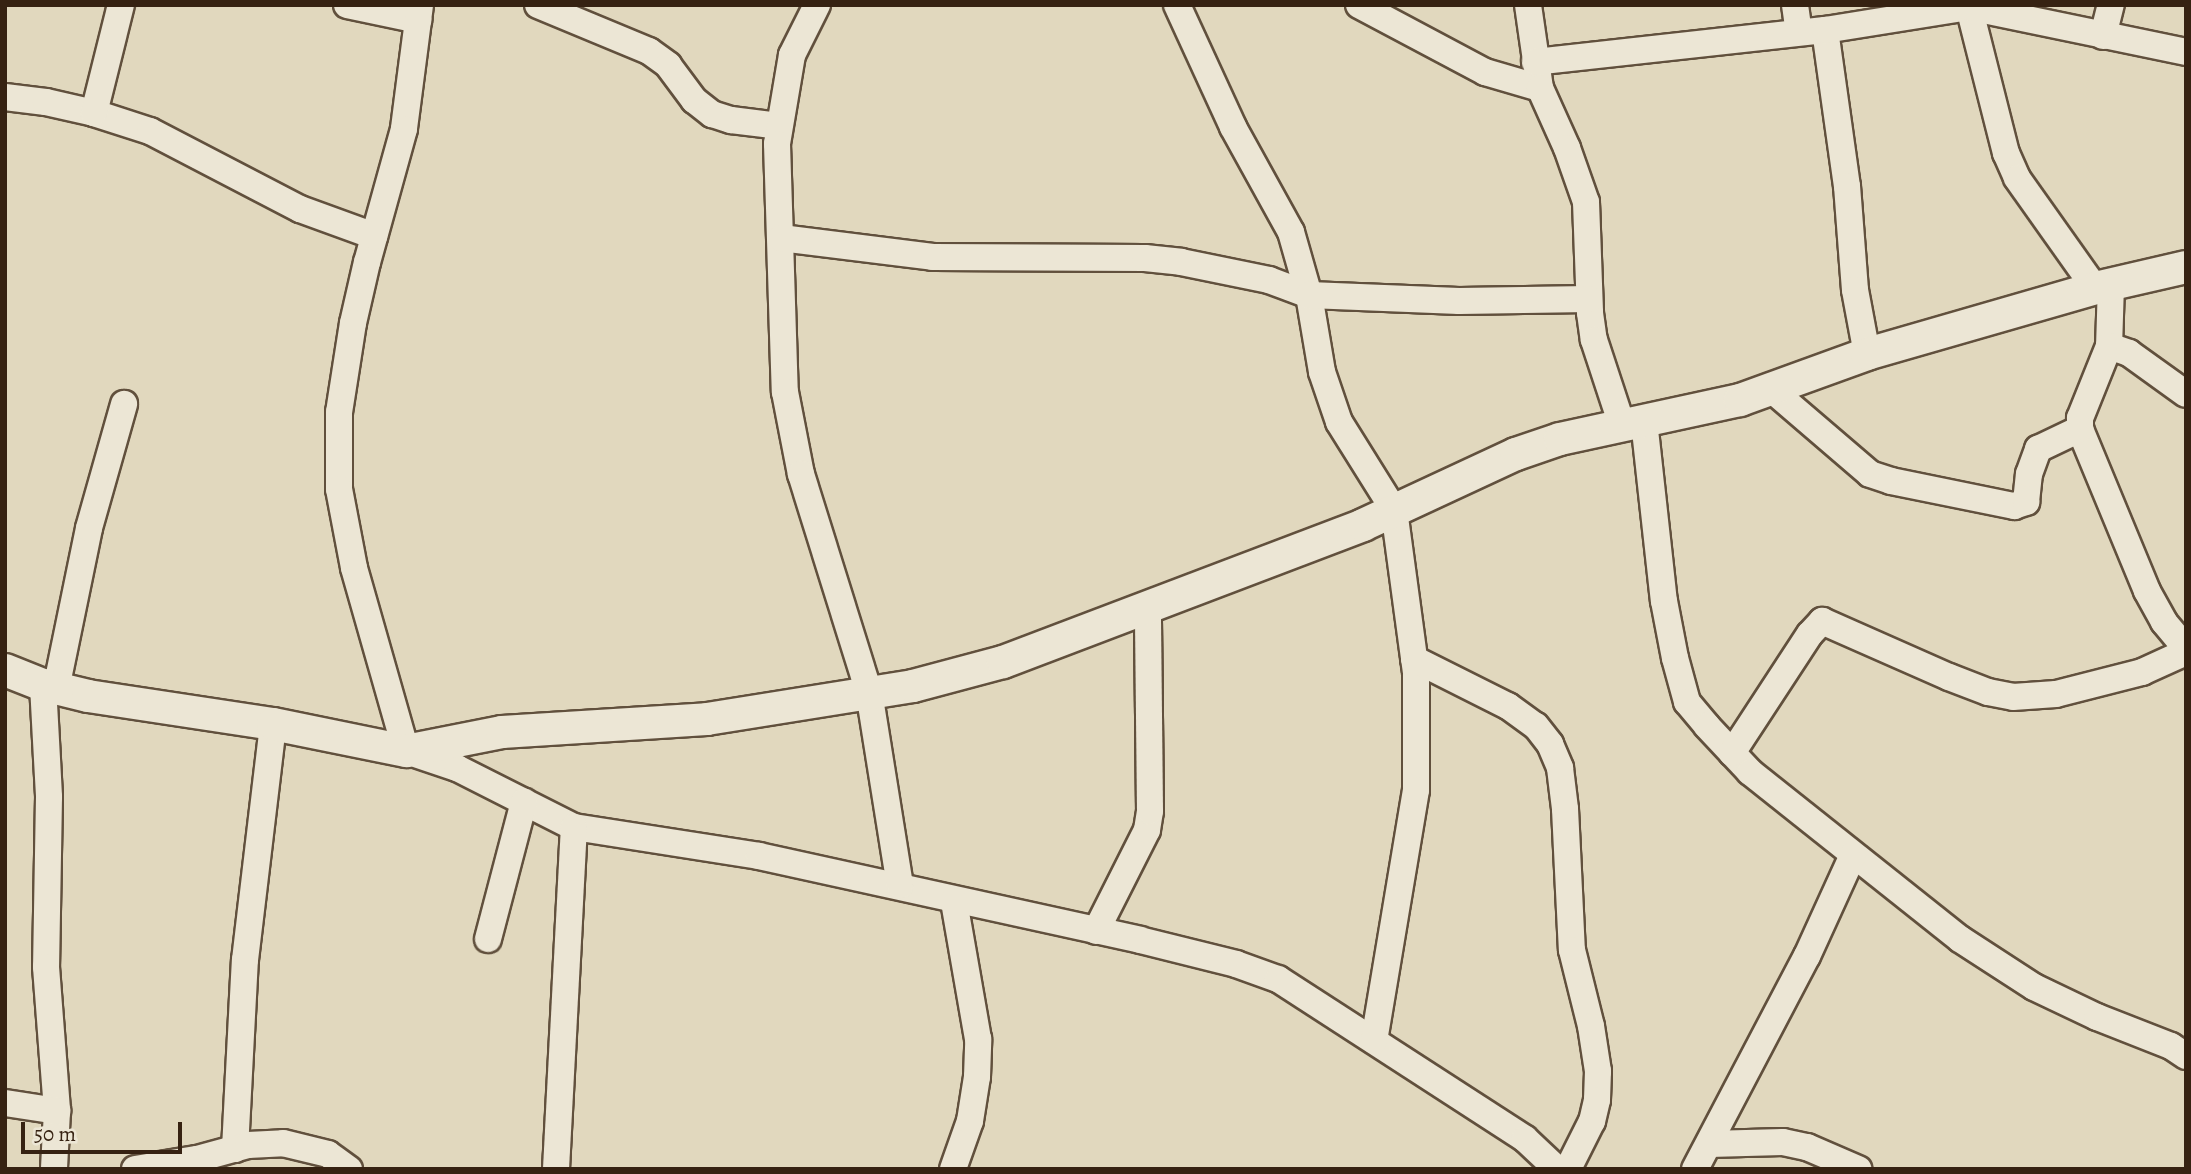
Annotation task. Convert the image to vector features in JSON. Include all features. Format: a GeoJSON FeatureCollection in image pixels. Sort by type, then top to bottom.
{"type":"FeatureCollection","features":[{"type":"Feature","properties":{"kind":"street"},"geometry":{"type":"LineString","coordinates":[[94,113],[121,5]]}},
{"type":"Feature","properties":{"kind":"street"},"geometry":{"type":"LineString","coordinates":[[347,5],[419,13],[404,129],[353,323],[339,412],[340,489],[354,568],[406,751]]}},
{"type":"Feature","properties":{"kind":"street"},"geometry":{"type":"LineString","coordinates":[[538,5],[649,51],[668,65],[694,100],[712,114],[731,120],[779,126]]}},
{"type":"Feature","properties":{"kind":"street"},"geometry":{"type":"LineString","coordinates":[[817,5],[792,55],[779,126],[787,403],[801,474],[870,692],[900,887]]}},
{"type":"Feature","properties":{"kind":"street"},"geometry":{"type":"LineString","coordinates":[[1177,5],[1233,127],[1292,232],[1309,295],[1322,372],[1334,409],[1394,509],[1414,659],[1416,810],[1374,1041]]}},
{"type":"Feature","properties":{"kind":"street"},"geometry":{"type":"LineString","coordinates":[[1359,5],[1485,72],[1540,88]]}},
{"type":"Feature","properties":{"kind":"street"},"geometry":{"type":"LineString","coordinates":[[1528,5],[1540,88],[1567,148],[1586,202],[1594,340],[1633,423],[1675,659],[1687,702],[1750,772],[1960,939],[2034,987],[2097,1017],[2171,1046],[2186,1056]]}},
{"type":"Feature","properties":{"kind":"street"},"geometry":{"type":"LineString","coordinates":[[1795,5],[1812,31],[1847,186],[1855,290],[1867,354]]}},
{"type":"Feature","properties":{"kind":"street"},"geometry":{"type":"LineString","coordinates":[[2102,36],[2111,5]]}},
{"type":"Feature","properties":{"kind":"street"},"geometry":{"type":"LineString","coordinates":[[1535,62],[1812,31],[1969,7],[2186,52]]}},
{"type":"Feature","properties":{"kind":"street"},"geometry":{"type":"LineString","coordinates":[[1732,753],[1810,634],[1822,621],[1949,677],[1988,692],[2012,697],[2056,694],[2142,672],[2186,650],[2164,622],[2147,591],[2080,429],[2081,418],[2109,346],[2103,286],[2017,178],[2006,153],[1969,7]]}},
{"type":"Feature","properties":{"kind":"street"},"geometry":{"type":"LineString","coordinates":[[5,97],[46,102],[94,113],[150,131],[300,209],[374,236]]}},
{"type":"Feature","properties":{"kind":"street"},"geometry":{"type":"LineString","coordinates":[[781,238],[933,257],[1145,258],[1181,262],[1269,280],[1309,295],[1458,300],[1590,299]]}},
{"type":"Feature","properties":{"kind":"street"},"geometry":{"type":"LineString","coordinates":[[406,751],[502,732],[707,719],[913,686],[1003,662],[1363,525],[1516,454],[1560,439],[1694,412],[1772,389],[1867,354],[2103,286],[2179,273]]}},
{"type":"Feature","properties":{"kind":"street"},"geometry":{"type":"LineString","coordinates":[[2109,346],[2129,353],[2186,394]]}},
{"type":"Feature","properties":{"kind":"street"},"geometry":{"type":"LineString","coordinates":[[1772,389],[1870,474],[1891,481],[2014,506],[2026,502],[2031,464],[2038,449],[2080,429]]}},
{"type":"Feature","properties":{"kind":"street"},"geometry":{"type":"LineString","coordinates":[[54,1169],[57,1111],[46,967],[50,687],[89,528],[124,404]]}},
{"type":"Feature","properties":{"kind":"street"},"geometry":{"type":"LineString","coordinates":[[1096,931],[1143,839],[1150,811],[1148,607]]}},
{"type":"Feature","properties":{"kind":"street"},"geometry":{"type":"LineString","coordinates":[[1414,659],[1508,706],[1536,726],[1550,744],[1560,768],[1565,810],[1572,950],[1591,1026],[1598,1071],[1597,1100],[1592,1121],[1568,1169]]}},
{"type":"Feature","properties":{"kind":"street"},"geometry":{"type":"LineString","coordinates":[[5,670],[50,687],[273,724],[406,751],[457,768],[574,827],[759,856],[1237,964],[1278,979],[1524,1139],[1557,1169]]}},
{"type":"Feature","properties":{"kind":"street"},"geometry":{"type":"LineString","coordinates":[[235,1149],[245,960],[273,724]]}},
{"type":"Feature","properties":{"kind":"street"},"geometry":{"type":"LineString","coordinates":[[488,939],[524,802]]}},
{"type":"Feature","properties":{"kind":"street"},"geometry":{"type":"LineString","coordinates":[[556,1169],[574,827]]}},
{"type":"Feature","properties":{"kind":"street"},"geometry":{"type":"LineString","coordinates":[[1695,1169],[1807,957],[1853,855]]}},
{"type":"Feature","properties":{"kind":"street"},"geometry":{"type":"LineString","coordinates":[[953,1169],[970,1121],[977,1077],[978,1039],[954,901]]}},
{"type":"Feature","properties":{"kind":"street"},"geometry":{"type":"LineString","coordinates":[[5,1103],[57,1111]]}},
{"type":"Feature","properties":{"kind":"street"},"geometry":{"type":"LineString","coordinates":[[1709,1144],[1783,1142],[1807,1147],[1858,1169]]}},
{"type":"Feature","properties":{"kind":"street"},"geometry":{"type":"LineString","coordinates":[[135,1169],[197,1159],[235,1149],[283,1143],[328,1154],[349,1169]]}}]}
